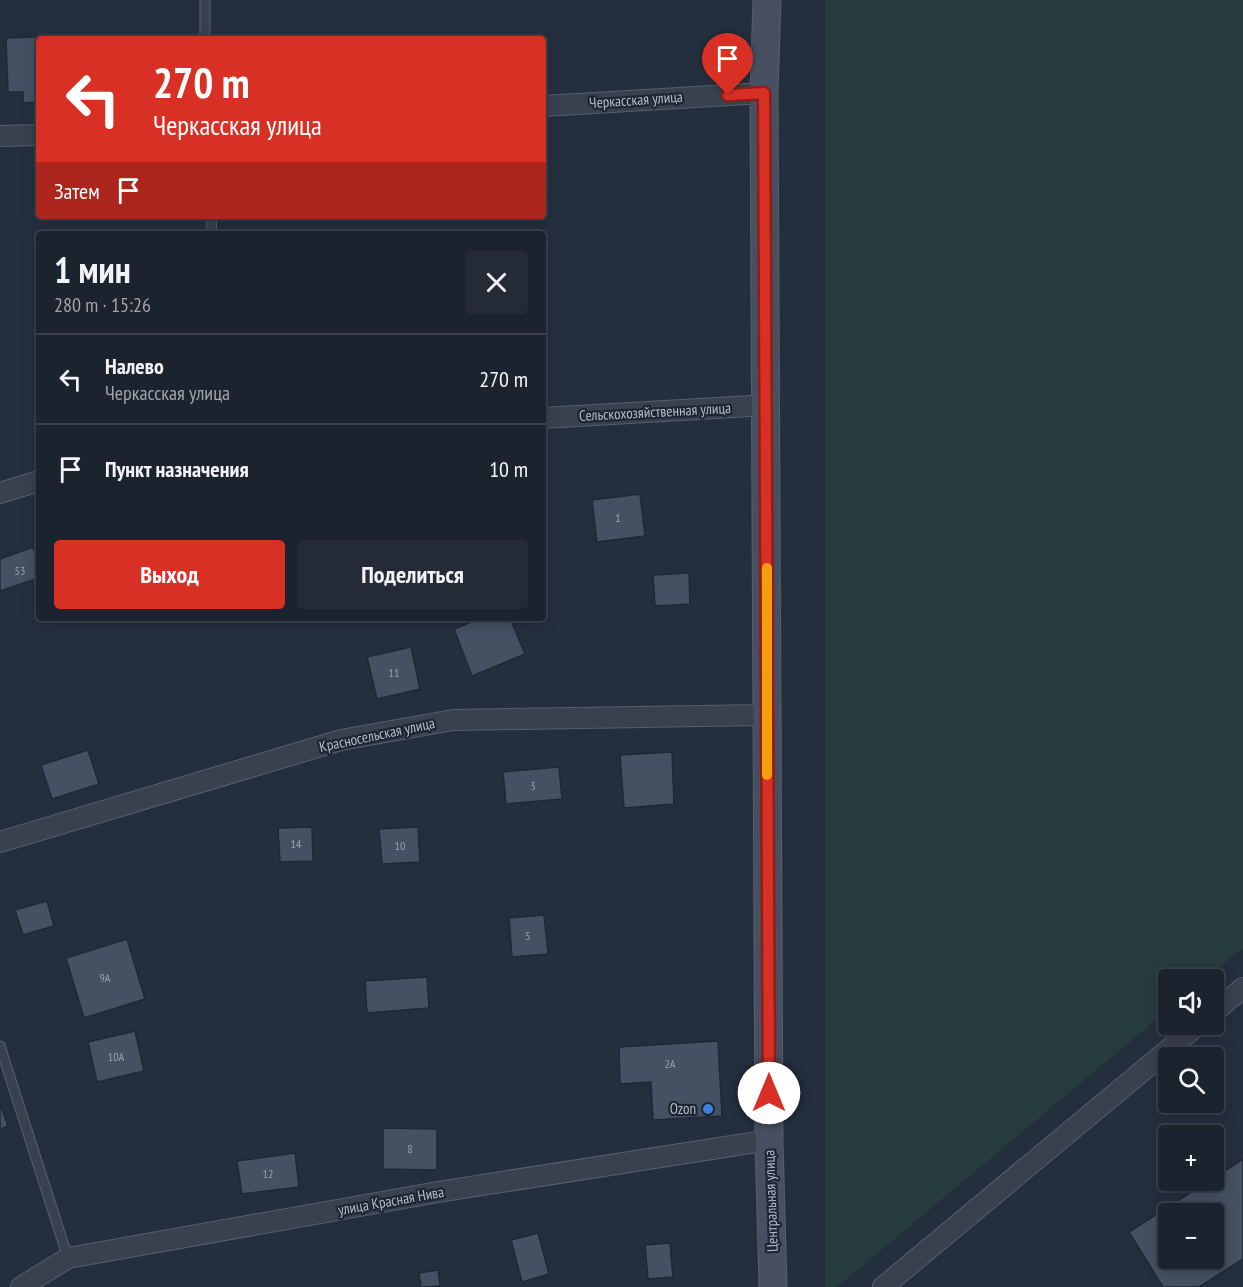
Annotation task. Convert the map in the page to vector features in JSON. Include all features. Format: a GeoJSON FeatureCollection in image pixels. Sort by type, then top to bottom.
{"type":"FeatureCollection","features":[{"type":"Feature","properties":{"kind":"street","name":"Центральная улица"},"geometry":{"type":"LineString","coordinates":[[767,0],[764,93],[769,1140],[773,1287]]}},
{"type":"Feature","properties":{"kind":"street","name":"Черкасская улица"},"geometry":{"type":"LineString","coordinates":[[546,106],[764,93]]}},
{"type":"Feature","properties":{"kind":"street"},"geometry":{"type":"LineString","coordinates":[[0,136],[36,135]]}},
{"type":"Feature","properties":{"kind":"street","name":"Сельскохозяйственная улица"},"geometry":{"type":"LineString","coordinates":[[546,418],[767,405]]}},
{"type":"Feature","properties":{"kind":"street"},"geometry":{"type":"LineString","coordinates":[[0,493],[36,482]]}},
{"type":"Feature","properties":{"kind":"street","name":"Красносельская улица"},"geometry":{"type":"LineString","coordinates":[[0,842],[341,740],[453,720],[767,715]]}},
{"type":"Feature","properties":{"kind":"street"},"geometry":{"type":"LineString","coordinates":[[1224,1004],[1243,988]]}},
{"type":"Feature","properties":{"kind":"street"},"geometry":{"type":"LineString","coordinates":[[883,1287],[1186,1035]]}},
{"type":"Feature","properties":{"kind":"street","name":"улица Красная Нива"},"geometry":{"type":"LineString","coordinates":[[21,1287],[68,1258],[426,1194],[769,1140]]}},
{"type":"Feature","properties":{"kind":"lane"},"geometry":{"type":"LineString","coordinates":[[205,0],[205,36]]}},
{"type":"Feature","properties":{"kind":"lane"},"geometry":{"type":"LineString","coordinates":[[0,1046],[68,1258]]}},
{"type":"Feature","properties":{"kind":"green space"},"geometry":{"type":"Polygon","coordinates":[[[825,0],[1243,0],[1243,948],[1217,969],[1158,969],[1158,1018],[837,1287],[825,1287],[825,0]]]}},
{"type":"Feature","properties":{"kind":"building"},"geometry":{"type":"Polygon","coordinates":[[[36,37],[36,102],[23,103],[23,92],[8,92],[6,38],[36,37]]]}},
{"type":"Feature","properties":{"kind":"building"},"geometry":{"type":"Polygon","coordinates":[[[546,166],[548,198],[546,198],[546,166]]]}},
{"type":"Feature","properties":{"kind":"building"},"geometry":{"type":"Polygon","coordinates":[[[640,494],[645,536],[597,542],[592,500],[640,494]]]}},
{"type":"Feature","properties":{"kind":"building"},"geometry":{"type":"Polygon","coordinates":[[[33,547],[36,556],[36,579],[0,591],[0,559],[33,547]]]}},
{"type":"Feature","properties":{"kind":"building"},"geometry":{"type":"Polygon","coordinates":[[[689,573],[690,604],[655,606],[653,575],[689,573]]]}},
{"type":"Feature","properties":{"kind":"building"},"geometry":{"type":"Polygon","coordinates":[[[474,621],[511,621],[525,654],[472,676],[454,629],[474,621]]]}},
{"type":"Feature","properties":{"kind":"building"},"geometry":{"type":"Polygon","coordinates":[[[411,647],[420,689],[377,699],[367,657],[411,647]]]}},
{"type":"Feature","properties":{"kind":"building"},"geometry":{"type":"Polygon","coordinates":[[[88,750],[99,784],[52,799],[41,765],[88,750]]]}},
{"type":"Feature","properties":{"kind":"building"},"geometry":{"type":"Polygon","coordinates":[[[672,752],[674,804],[624,808],[620,755],[672,752]]]}},
{"type":"Feature","properties":{"kind":"building"},"geometry":{"type":"Polygon","coordinates":[[[559,767],[562,799],[506,804],[503,772],[559,767]]]}},
{"type":"Feature","properties":{"kind":"building"},"geometry":{"type":"Polygon","coordinates":[[[312,827],[313,861],[280,862],[278,828],[312,827]]]}},
{"type":"Feature","properties":{"kind":"building"},"geometry":{"type":"Polygon","coordinates":[[[418,827],[420,862],[382,864],[379,829],[418,827]]]}},
{"type":"Feature","properties":{"kind":"building"},"geometry":{"type":"Polygon","coordinates":[[[47,901],[54,926],[23,935],[15,910],[47,901]]]}},
{"type":"Feature","properties":{"kind":"building"},"geometry":{"type":"Polygon","coordinates":[[[544,915],[548,954],[512,957],[509,918],[544,915]]]}},
{"type":"Feature","properties":{"kind":"building"},"geometry":{"type":"Polygon","coordinates":[[[127,939],[145,999],[84,1018],[66,958],[127,939]]]}},
{"type":"Feature","properties":{"kind":"building"},"geometry":{"type":"Polygon","coordinates":[[[427,977],[429,1008],[367,1013],[365,981],[427,977]]]}},
{"type":"Feature","properties":{"kind":"building"},"geometry":{"type":"Polygon","coordinates":[[[135,1031],[144,1071],[97,1082],[88,1042],[135,1031]]]}},
{"type":"Feature","properties":{"kind":"building"},"geometry":{"type":"Polygon","coordinates":[[[718,1041],[722,1116],[653,1120],[651,1082],[620,1084],[619,1047],[718,1041]]]}},
{"type":"Feature","properties":{"kind":"building"},"geometry":{"type":"Polygon","coordinates":[[[0,1104],[8,1126],[0,1129],[0,1104]]]}},
{"type":"Feature","properties":{"kind":"building"},"geometry":{"type":"Polygon","coordinates":[[[383,1128],[437,1129],[437,1170],[383,1169],[383,1128]]]}},
{"type":"Feature","properties":{"kind":"building"},"geometry":{"type":"Polygon","coordinates":[[[295,1153],[299,1187],[242,1194],[237,1161],[295,1153]]]}},
{"type":"Feature","properties":{"kind":"building"},"geometry":{"type":"Polygon","coordinates":[[[1243,1159],[1243,1259],[1199,1287],[1163,1287],[1129,1232],[1158,1213],[1158,1269],[1224,1269],[1224,1203],[1174,1203],[1193,1191],[1224,1191],[1224,1171],[1243,1159]]]}},
{"type":"Feature","properties":{"kind":"building"},"geometry":{"type":"Polygon","coordinates":[[[538,1233],[549,1274],[522,1282],[511,1240],[538,1233]]]}},
{"type":"Feature","properties":{"kind":"building"},"geometry":{"type":"Polygon","coordinates":[[[670,1243],[673,1277],[648,1279],[645,1245],[670,1243]]]}},
{"type":"Feature","properties":{"kind":"building"},"geometry":{"type":"Polygon","coordinates":[[[438,1270],[440,1286],[421,1287],[419,1273],[438,1270]]]}},
{"type":"Feature","properties":{"kind":"slow traffic"},"geometry":{"type":"LineString","coordinates":[[767,568],[767,775]]}},
{"type":"Feature","properties":{"kind":"place","name":"Ozon"},"geometry":{"type":"Point","coordinates":[708,1109]}},
{"type":"Feature","properties":{"kind":"route"},"geometry":{"type":"LineString","coordinates":[[728,95],[764,93],[769,1093]]}}]}
